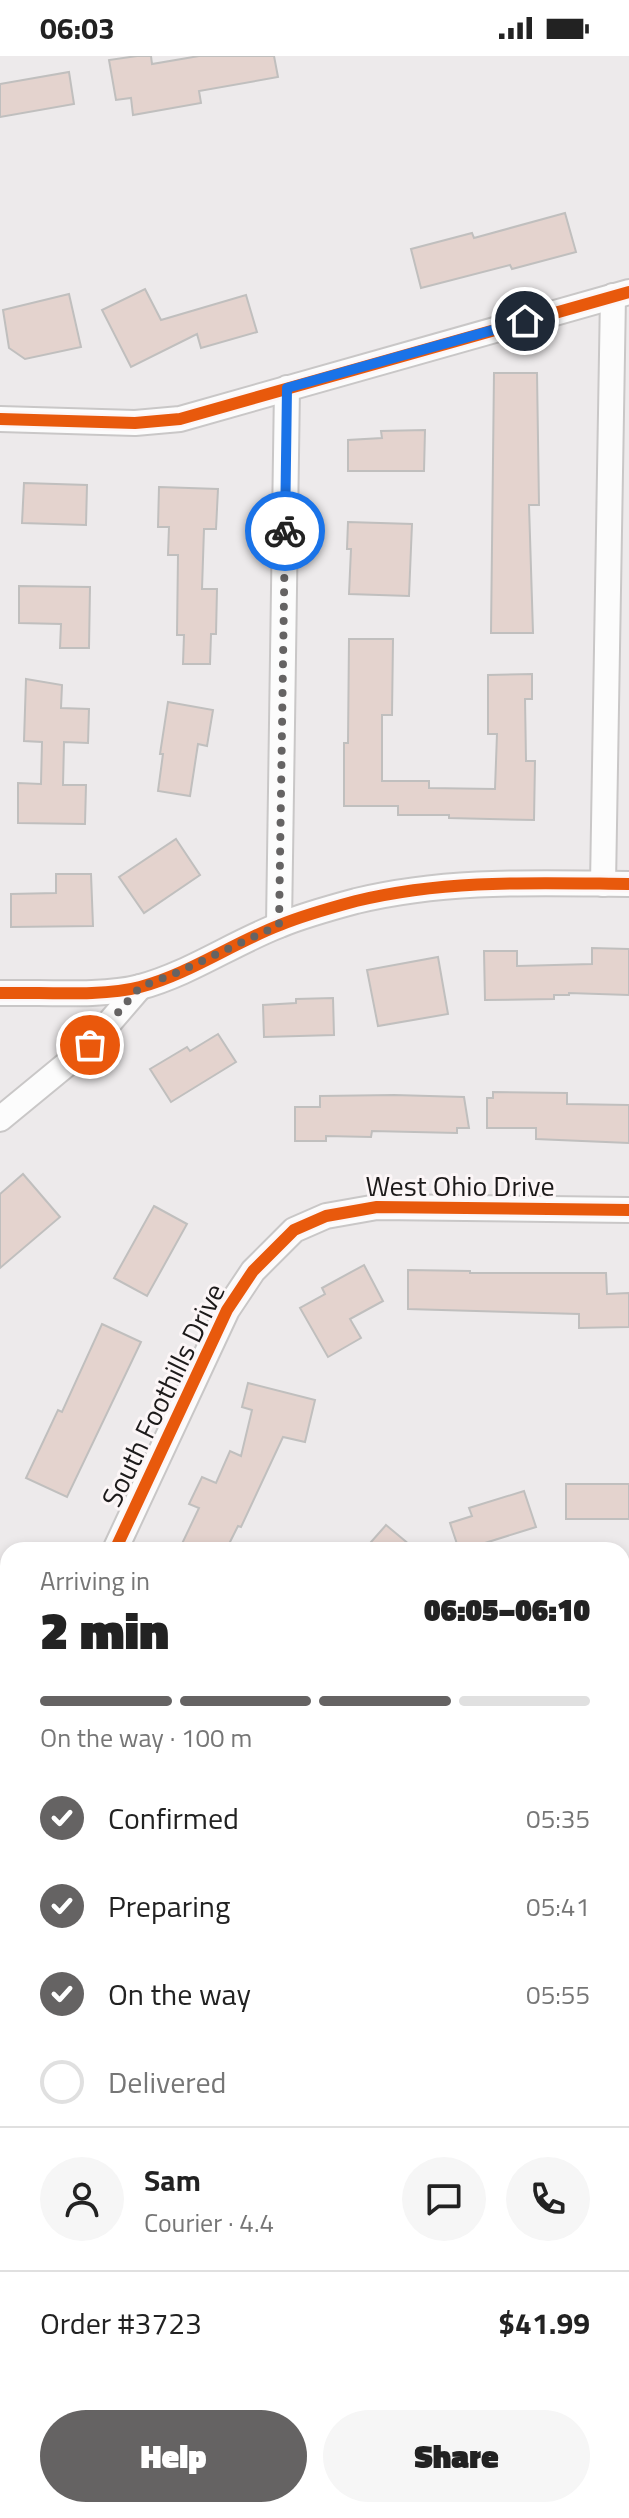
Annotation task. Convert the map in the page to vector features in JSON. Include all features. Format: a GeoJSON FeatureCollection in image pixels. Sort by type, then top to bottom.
{"type":"FeatureCollection","features":[{"type":"Feature","properties":{"kind":"street"},"geometry":{"type":"LineString","coordinates":[[0,419],[158,422],[221,408],[621,294],[603,884]]}},
{"type":"Feature","properties":{"kind":"street"},"geometry":{"type":"LineString","coordinates":[[279,925],[287,388]]}},
{"type":"Feature","properties":{"kind":"street"},"geometry":{"type":"LineString","coordinates":[[0,993],[107,991],[140,987],[279,925],[354,902],[448,885],[518,882],[629,884]]}},
{"type":"Feature","properties":{"kind":"street"},"geometry":{"type":"LineString","coordinates":[[0,1119],[90,1045],[140,987]]}},
{"type":"Feature","properties":{"kind":"street","name":"West Ohio Drive"},"geometry":{"type":"LineString","coordinates":[[294,1230],[326,1216],[377,1207],[629,1210]]}},
{"type":"Feature","properties":{"kind":"street","name":"South Foothills Drive"},"geometry":{"type":"LineString","coordinates":[[119,1542],[227,1310],[253,1271],[294,1230]]}},
{"type":"Feature","properties":{"kind":"building"},"geometry":{"type":"Polygon","coordinates":[[[151,56],[152,64],[199,56],[274,56],[278,77],[199,91],[201,103],[133,115],[131,98],[116,100],[109,60],[151,56]]]}},
{"type":"Feature","properties":{"kind":"building"},"geometry":{"type":"Polygon","coordinates":[[[69,72],[74,104],[0,117],[0,84],[69,72]]]}},
{"type":"Feature","properties":{"kind":"building"},"geometry":{"type":"Polygon","coordinates":[[[565,213],[576,252],[421,288],[411,249],[472,233],[474,238],[565,213]]]}},
{"type":"Feature","properties":{"kind":"building"},"geometry":{"type":"Polygon","coordinates":[[[145,289],[161,320],[246,295],[257,332],[201,348],[197,334],[131,367],[102,310],[145,289]]]}},
{"type":"Feature","properties":{"kind":"building"},"geometry":{"type":"Polygon","coordinates":[[[69,294],[81,347],[25,359],[9,348],[3,310],[69,294]]]}},
{"type":"Feature","properties":{"kind":"building"},"geometry":{"type":"Polygon","coordinates":[[[494,373],[537,373],[539,505],[529,505],[533,633],[491,633],[494,373]]]}},
{"type":"Feature","properties":{"kind":"building"},"geometry":{"type":"Polygon","coordinates":[[[425,430],[424,471],[348,471],[348,440],[382,438],[381,431],[425,430]]]}},
{"type":"Feature","properties":{"kind":"building"},"geometry":{"type":"Polygon","coordinates":[[[24,483],[87,485],[86,525],[22,523],[24,483]]]}},
{"type":"Feature","properties":{"kind":"building"},"geometry":{"type":"Polygon","coordinates":[[[159,487],[218,489],[216,529],[204,529],[202,589],[217,589],[216,634],[211,634],[210,664],[183,664],[184,635],[177,635],[178,555],[168,555],[169,527],[158,527],[159,487]]]}},
{"type":"Feature","properties":{"kind":"building"},"geometry":{"type":"Polygon","coordinates":[[[348,522],[412,524],[409,596],[349,594],[351,549],[347,549],[348,522]]]}},
{"type":"Feature","properties":{"kind":"building"},"geometry":{"type":"Polygon","coordinates":[[[19,586],[90,587],[89,648],[60,648],[61,624],[19,623],[19,586]]]}},
{"type":"Feature","properties":{"kind":"building"},"geometry":{"type":"Polygon","coordinates":[[[349,639],[393,639],[392,715],[382,715],[382,781],[429,781],[429,788],[495,789],[497,734],[488,734],[488,675],[532,674],[532,699],[525,699],[526,761],[535,761],[534,820],[398,815],[398,806],[344,806],[349,639]]]}},
{"type":"Feature","properties":{"kind":"building"},"geometry":{"type":"Polygon","coordinates":[[[26,679],[62,685],[61,708],[89,709],[88,743],[64,742],[63,785],[86,785],[85,824],[18,823],[18,783],[41,784],[42,742],[24,741],[26,679]]]}},
{"type":"Feature","properties":{"kind":"building"},"geometry":{"type":"Polygon","coordinates":[[[168,702],[213,710],[207,746],[198,744],[190,796],[158,791],[168,702]]]}},
{"type":"Feature","properties":{"kind":"building"},"geometry":{"type":"Polygon","coordinates":[[[176,839],[200,875],[144,913],[119,877],[176,839]]]}},
{"type":"Feature","properties":{"kind":"building"},"geometry":{"type":"Polygon","coordinates":[[[56,874],[91,874],[93,926],[11,927],[11,894],[56,893],[56,874]]]}},
{"type":"Feature","properties":{"kind":"building"},"geometry":{"type":"Polygon","coordinates":[[[592,948],[629,949],[629,995],[569,993],[554,995],[554,999],[485,1000],[484,951],[517,951],[517,966],[592,964],[592,948]]]}},
{"type":"Feature","properties":{"kind":"building"},"geometry":{"type":"Polygon","coordinates":[[[438,957],[448,1014],[378,1026],[367,970],[438,957]]]}},
{"type":"Feature","properties":{"kind":"building"},"geometry":{"type":"Polygon","coordinates":[[[333,998],[334,1035],[264,1037],[263,1005],[296,1003],[296,999],[333,998]]]}},
{"type":"Feature","properties":{"kind":"building"},"geometry":{"type":"Polygon","coordinates":[[[218,1034],[236,1062],[171,1102],[150,1069],[187,1047],[190,1051],[218,1034]]]}},
{"type":"Feature","properties":{"kind":"building"},"geometry":{"type":"Polygon","coordinates":[[[493,1092],[567,1093],[567,1104],[629,1105],[629,1143],[536,1139],[536,1128],[487,1128],[487,1098],[493,1098],[493,1092]]]}},
{"type":"Feature","properties":{"kind":"building"},"geometry":{"type":"Polygon","coordinates":[[[320,1096],[464,1097],[469,1128],[457,1128],[457,1133],[372,1131],[371,1137],[326,1136],[326,1141],[295,1141],[295,1107],[320,1107],[320,1096]]]}},
{"type":"Feature","properties":{"kind":"building"},"geometry":{"type":"Polygon","coordinates":[[[23,1174],[60,1217],[0,1268],[0,1194],[23,1174]]]}},
{"type":"Feature","properties":{"kind":"building"},"geometry":{"type":"Polygon","coordinates":[[[154,1206],[187,1224],[147,1296],[114,1278],[154,1206]]]}},
{"type":"Feature","properties":{"kind":"building"},"geometry":{"type":"Polygon","coordinates":[[[364,1265],[383,1301],[350,1319],[361,1338],[328,1357],[300,1308],[325,1294],[322,1288],[364,1265]]]}},
{"type":"Feature","properties":{"kind":"building"},"geometry":{"type":"Polygon","coordinates":[[[408,1270],[606,1273],[607,1294],[629,1293],[629,1327],[579,1328],[579,1314],[408,1309],[408,1270]]]}},
{"type":"Feature","properties":{"kind":"building"},"geometry":{"type":"Polygon","coordinates":[[[102,1324],[141,1342],[67,1497],[26,1478],[58,1410],[62,1412],[102,1324]]]}},
{"type":"Feature","properties":{"kind":"building"},"geometry":{"type":"Polygon","coordinates":[[[248,1383],[315,1400],[305,1442],[283,1437],[241,1527],[238,1526],[230,1542],[183,1542],[199,1508],[189,1504],[202,1477],[216,1483],[230,1451],[241,1456],[252,1410],[242,1407],[248,1383]]]}},
{"type":"Feature","properties":{"kind":"building"},"geometry":{"type":"Polygon","coordinates":[[[566,1484],[629,1484],[629,1519],[566,1519],[566,1484]]]}},
{"type":"Feature","properties":{"kind":"building"},"geometry":{"type":"Polygon","coordinates":[[[524,1491],[536,1527],[488,1542],[456,1542],[450,1523],[472,1516],[469,1508],[524,1491]]]}},
{"type":"Feature","properties":{"kind":"building"},"geometry":{"type":"Polygon","coordinates":[[[386,1525],[406,1542],[371,1542],[386,1525]]]}},
{"type":"Feature","properties":{"kind":"cycle path"},"geometry":{"type":"LineString","coordinates":[[0,419],[135,423],[180,419],[629,292]]}},
{"type":"Feature","properties":{"kind":"cycle path"},"geometry":{"type":"LineString","coordinates":[[0,993],[90,993],[140,987],[176,974],[289,921],[390,894],[492,884],[629,884]]}},
{"type":"Feature","properties":{"kind":"cycle path"},"geometry":{"type":"LineString","coordinates":[[119,1542],[227,1310],[253,1271],[294,1230],[326,1216],[377,1207],[629,1210]]}},
{"type":"Feature","properties":{"kind":"way so far"},"geometry":{"type":"LineString","coordinates":[[90,1045],[140,987],[279,925],[285,531]]}},
{"type":"Feature","properties":{"kind":"route"},"geometry":{"type":"LineString","coordinates":[[285,531],[287,388],[525,321]]}}]}
